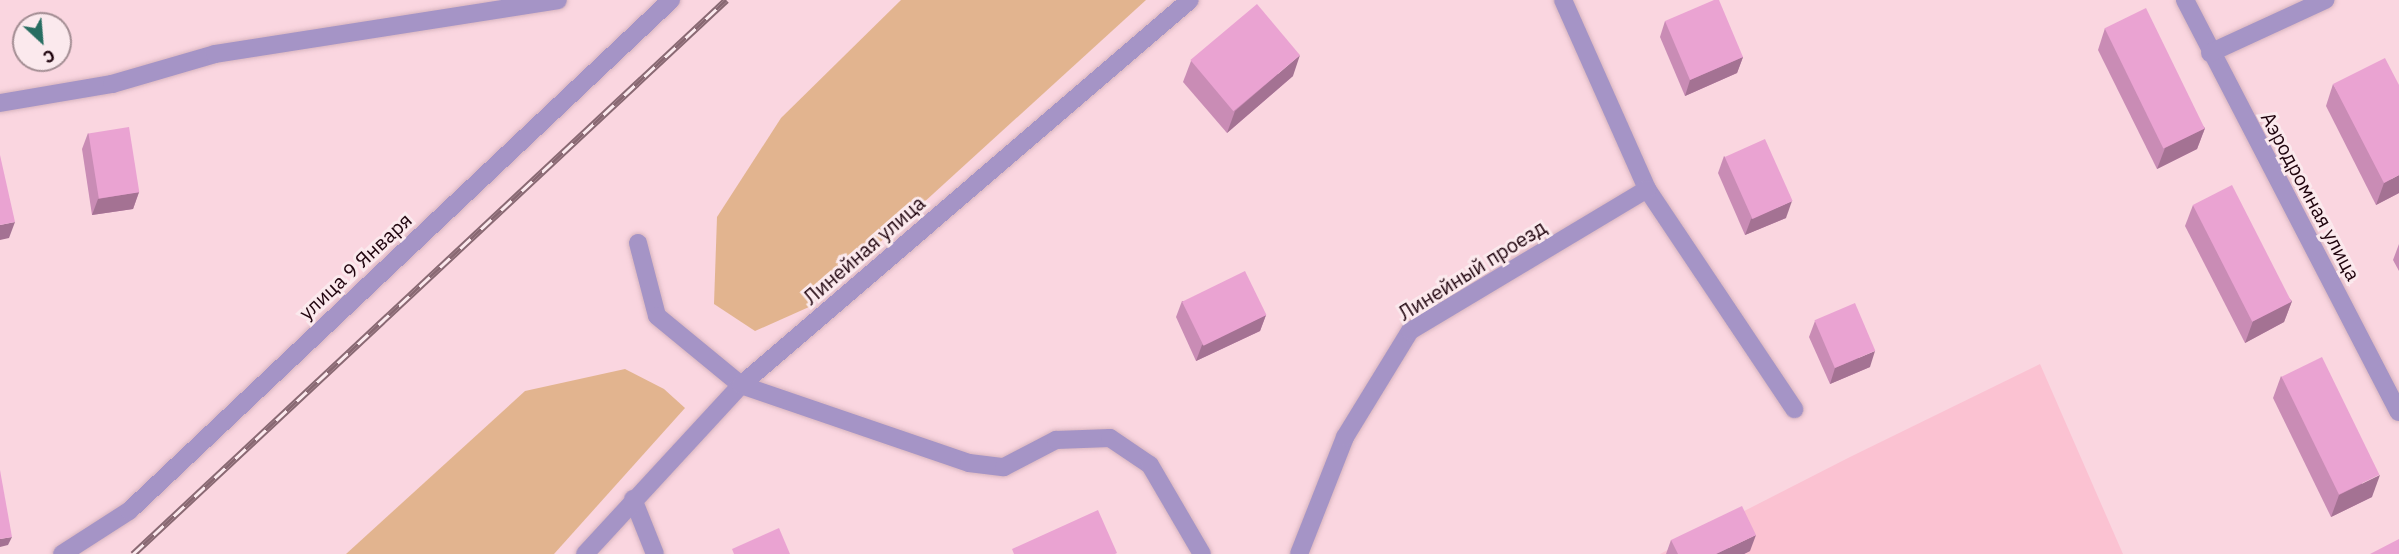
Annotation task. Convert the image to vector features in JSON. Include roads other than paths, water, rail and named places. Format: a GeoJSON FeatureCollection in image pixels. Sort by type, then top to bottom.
{"type":"FeatureCollection","features":[{"type":"Feature","properties":{"kind":"street"},"geometry":{"type":"LineString","coordinates":[[0,103],[112,84],[215,54],[558,0]]}},
{"type":"Feature","properties":{"kind":"street","name":"улица 9 Января"},"geometry":{"type":"LineString","coordinates":[[62,554],[129,511],[671,0]]}},
{"type":"Feature","properties":{"kind":"street","name":"Линейная улица"},"geometry":{"type":"LineString","coordinates":[[585,554],[633,499],[741,385],[1190,0]]}},
{"type":"Feature","properties":{"kind":"street"},"geometry":{"type":"LineString","coordinates":[[1563,0],[1647,189],[1794,409]]}},
{"type":"Feature","properties":{"kind":"street","name":"Аэродромная улица"},"geometry":{"type":"LineString","coordinates":[[2185,0],[2210,53],[2399,412]]}},
{"type":"Feature","properties":{"kind":"street"},"geometry":{"type":"LineString","coordinates":[[2210,53],[2325,0]]}},
{"type":"Feature","properties":{"kind":"street","name":"Линейный проезд"},"geometry":{"type":"LineString","coordinates":[[1299,554],[1345,437],[1410,331],[1647,189]]}},
{"type":"Feature","properties":{"kind":"street"},"geometry":{"type":"LineString","coordinates":[[638,243],[657,315],[741,385],[969,463],[1004,467],[1056,440],[1110,438],[1150,465],[1202,554]]}},
{"type":"Feature","properties":{"kind":"street"},"geometry":{"type":"LineString","coordinates":[[633,499],[655,554]]}},
{"type":"Feature","properties":{"kind":"railway"},"geometry":{"type":"LineString","coordinates":[[133,554],[726,0]]}}]}
